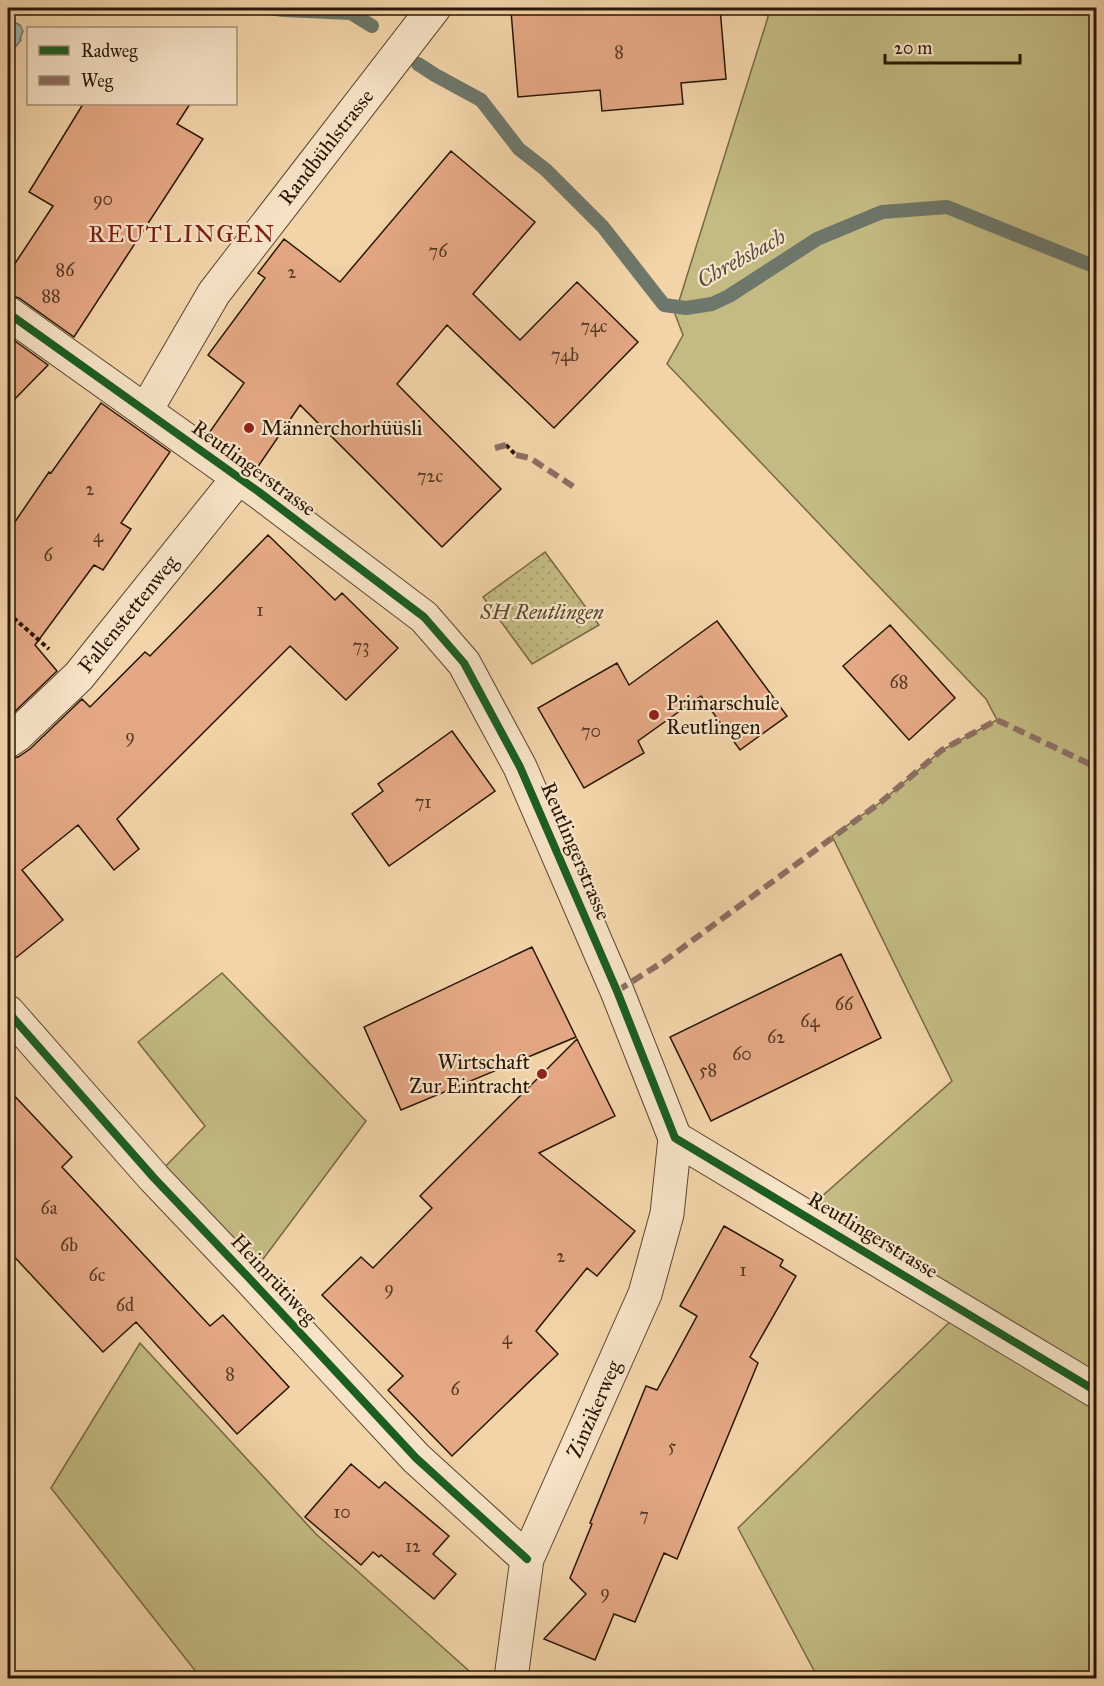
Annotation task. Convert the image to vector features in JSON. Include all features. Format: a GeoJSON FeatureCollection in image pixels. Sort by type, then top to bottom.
{"type":"FeatureCollection","features":[{"type":"Feature","properties":{"kind":"street","name":"Randbühlstrasse"},"geometry":{"type":"LineString","coordinates":[[146,410],[214,293],[434,8]]}},
{"type":"Feature","properties":{"kind":"street","name":"Reutlingerstrasse"},"geometry":{"type":"LineString","coordinates":[[8,314],[259,492],[424,617],[464,663],[520,767],[617,991],[675,1138],[1096,1391]]}},
{"type":"Feature","properties":{"kind":"street","name":"Fallenstettenweg"},"geometry":{"type":"LineString","coordinates":[[8,741],[79,676],[238,478]]}},
{"type":"Feature","properties":{"kind":"street","name":"Heimrütiweg"},"geometry":{"type":"LineString","coordinates":[[8,1012],[154,1178],[416,1458],[527,1559]]}},
{"type":"Feature","properties":{"kind":"street","name":"Zinzikerweg"},"geometry":{"type":"LineString","coordinates":[[511,1678],[527,1559],[645,1294],[667,1215],[675,1138]]}},
{"type":"Feature","properties":{"kind":"path"},"geometry":{"type":"LineString","coordinates":[[506,444],[516,455]]}},
{"type":"Feature","properties":{"kind":"path"},"geometry":{"type":"LineString","coordinates":[[8,613],[79,676]]}},
{"type":"Feature","properties":{"kind":"green space"},"geometry":{"type":"Polygon","coordinates":[[[765,8],[1096,8],[1096,1678],[818,1678],[738,1528],[962,1310],[802,1214],[952,1081],[832,836],[881,802],[942,750],[997,720],[986,699],[667,364],[683,335],[675,314],[768,17],[765,8]]]}},
{"type":"Feature","properties":{"kind":"green space","name":"SH Reutlingen"},"geometry":{"type":"Polygon","coordinates":[[[545,552],[599,625],[532,664],[483,597],[545,552]]]}},
{"type":"Feature","properties":{"kind":"green space"},"geometry":{"type":"Polygon","coordinates":[[[222,973],[366,1121],[249,1278],[154,1178],[205,1126],[138,1042],[222,973]]]}},
{"type":"Feature","properties":{"kind":"green space"},"geometry":{"type":"Polygon","coordinates":[[[140,1343],[316,1534],[477,1678],[201,1678],[51,1488],[140,1343]]]}},
{"type":"Feature","properties":{"kind":"water"},"geometry":{"type":"Polygon","coordinates":[[[14,22],[20,25],[23,31],[21,40],[8,56],[8,23],[14,22]]]}},
{"type":"Feature","properties":{"kind":"building"},"geometry":{"type":"Polygon","coordinates":[[[561,8],[720,8],[726,79],[681,83],[683,104],[602,111],[600,90],[518,97],[511,11],[561,8]]]}},
{"type":"Feature","properties":{"kind":"building"},"geometry":{"type":"Polygon","coordinates":[[[82,105],[189,105],[177,124],[203,139],[74,337],[19,298],[8,295],[8,274],[53,206],[29,192],[82,105]]]}},
{"type":"Feature","properties":{"kind":"building"},"geometry":{"type":"Polygon","coordinates":[[[451,151],[535,222],[473,294],[520,340],[577,282],[638,342],[554,428],[447,325],[397,384],[501,489],[442,547],[300,405],[257,468],[209,433],[244,383],[208,355],[265,278],[258,273],[284,239],[340,282],[451,151]]]}},
{"type":"Feature","properties":{"kind":"building"},"geometry":{"type":"Polygon","coordinates":[[[8,336],[48,365],[8,406],[8,336]]]}},
{"type":"Feature","properties":{"kind":"building"},"geometry":{"type":"Polygon","coordinates":[[[101,403],[170,452],[121,523],[131,529],[103,570],[94,565],[35,645],[57,671],[8,718],[8,532],[49,472],[51,473],[101,403]]]}},
{"type":"Feature","properties":{"kind":"building"},"geometry":{"type":"Polygon","coordinates":[[[268,535],[335,600],[342,593],[398,648],[346,700],[290,646],[117,819],[139,849],[114,870],[78,825],[22,870],[63,920],[8,964],[8,759],[18,757],[30,749],[82,699],[90,707],[145,652],[150,656],[268,535]]]}},
{"type":"Feature","properties":{"kind":"building"},"geometry":{"type":"Polygon","coordinates":[[[717,621],[787,716],[740,750],[701,696],[638,741],[644,753],[584,788],[538,708],[617,663],[629,685],[717,621]]]}},
{"type":"Feature","properties":{"kind":"building"},"geometry":{"type":"Polygon","coordinates":[[[890,625],[955,698],[909,740],[843,666],[890,625]]]}},
{"type":"Feature","properties":{"kind":"building"},"geometry":{"type":"Polygon","coordinates":[[[452,731],[495,791],[389,866],[352,814],[383,791],[378,784],[452,731]]]}},
{"type":"Feature","properties":{"kind":"building"},"geometry":{"type":"Polygon","coordinates":[[[532,947],[576,1037],[401,1110],[364,1027],[532,947]]]}},
{"type":"Feature","properties":{"kind":"building"},"geometry":{"type":"Polygon","coordinates":[[[841,954],[881,1038],[711,1121],[670,1037],[841,954]]]}},
{"type":"Feature","properties":{"kind":"building"},"geometry":{"type":"Polygon","coordinates":[[[577,1039],[615,1116],[539,1153],[635,1231],[597,1276],[587,1268],[536,1331],[558,1354],[452,1456],[388,1390],[403,1376],[322,1295],[361,1257],[373,1268],[432,1208],[420,1196],[577,1039]]]}},
{"type":"Feature","properties":{"kind":"building"},"geometry":{"type":"Polygon","coordinates":[[[8,1089],[72,1157],[62,1167],[210,1326],[223,1315],[289,1387],[237,1434],[136,1322],[103,1352],[8,1250],[8,1089]]]}},
{"type":"Feature","properties":{"kind":"building"},"geometry":{"type":"Polygon","coordinates":[[[724,1226],[783,1260],[780,1266],[796,1276],[750,1357],[758,1363],[677,1559],[664,1553],[635,1622],[614,1614],[595,1660],[544,1639],[586,1594],[570,1578],[592,1524],[590,1523],[646,1386],[657,1390],[697,1316],[680,1306],[724,1226]]]}},
{"type":"Feature","properties":{"kind":"building"},"geometry":{"type":"Polygon","coordinates":[[[351,1464],[379,1488],[385,1482],[449,1536],[433,1554],[456,1574],[434,1599],[381,1555],[379,1557],[373,1552],[361,1565],[305,1517],[351,1464]]]}},
{"type":"Feature","properties":{"kind":"waterway","name":"Chrebsbach"},"geometry":{"type":"LineString","coordinates":[[268,8],[351,13],[372,26]]}},
{"type":"Feature","properties":{"kind":"waterway","name":"Chrebsbach"},"geometry":{"type":"LineString","coordinates":[[418,64],[481,100],[519,149],[546,170],[603,227],[664,305],[686,308],[712,304],[729,296],[817,239],[882,212],[947,207],[1096,267]]}},
{"type":"Feature","properties":{"kind":"marked path"},"geometry":{"type":"LineString","coordinates":[[495,448],[506,445]]}},
{"type":"Feature","properties":{"kind":"marked path"},"geometry":{"type":"LineString","coordinates":[[516,455],[530,458],[577,489]]}},
{"type":"Feature","properties":{"kind":"marked path"},"geometry":{"type":"LineString","coordinates":[[617,991],[663,962],[881,802],[942,750],[997,720],[1096,767]]}},
{"type":"Feature","properties":{"kind":"cycle path"},"geometry":{"type":"LineString","coordinates":[[8,313],[259,492],[424,617],[464,663],[520,767],[617,991],[675,1138],[1096,1391]]}},
{"type":"Feature","properties":{"kind":"cycle path"},"geometry":{"type":"LineString","coordinates":[[8,1012],[154,1178],[416,1458],[527,1559]]}},
{"type":"Feature","properties":{"kind":"place","name":"Männerchorhüüsli"},"geometry":{"type":"Point","coordinates":[249,428]}},
{"type":"Feature","properties":{"kind":"place","name":"Primarschule Reutlingen"},"geometry":{"type":"Point","coordinates":[654,715]}},
{"type":"Feature","properties":{"kind":"place","name":"Wirtschaft Zur Eintracht"},"geometry":{"type":"Point","coordinates":[542,1074]}},
{"type":"Feature","properties":{"kind":"district","name":"REUTLINGEN"},"geometry":{"type":"Point","coordinates":[182,234]}}]}
